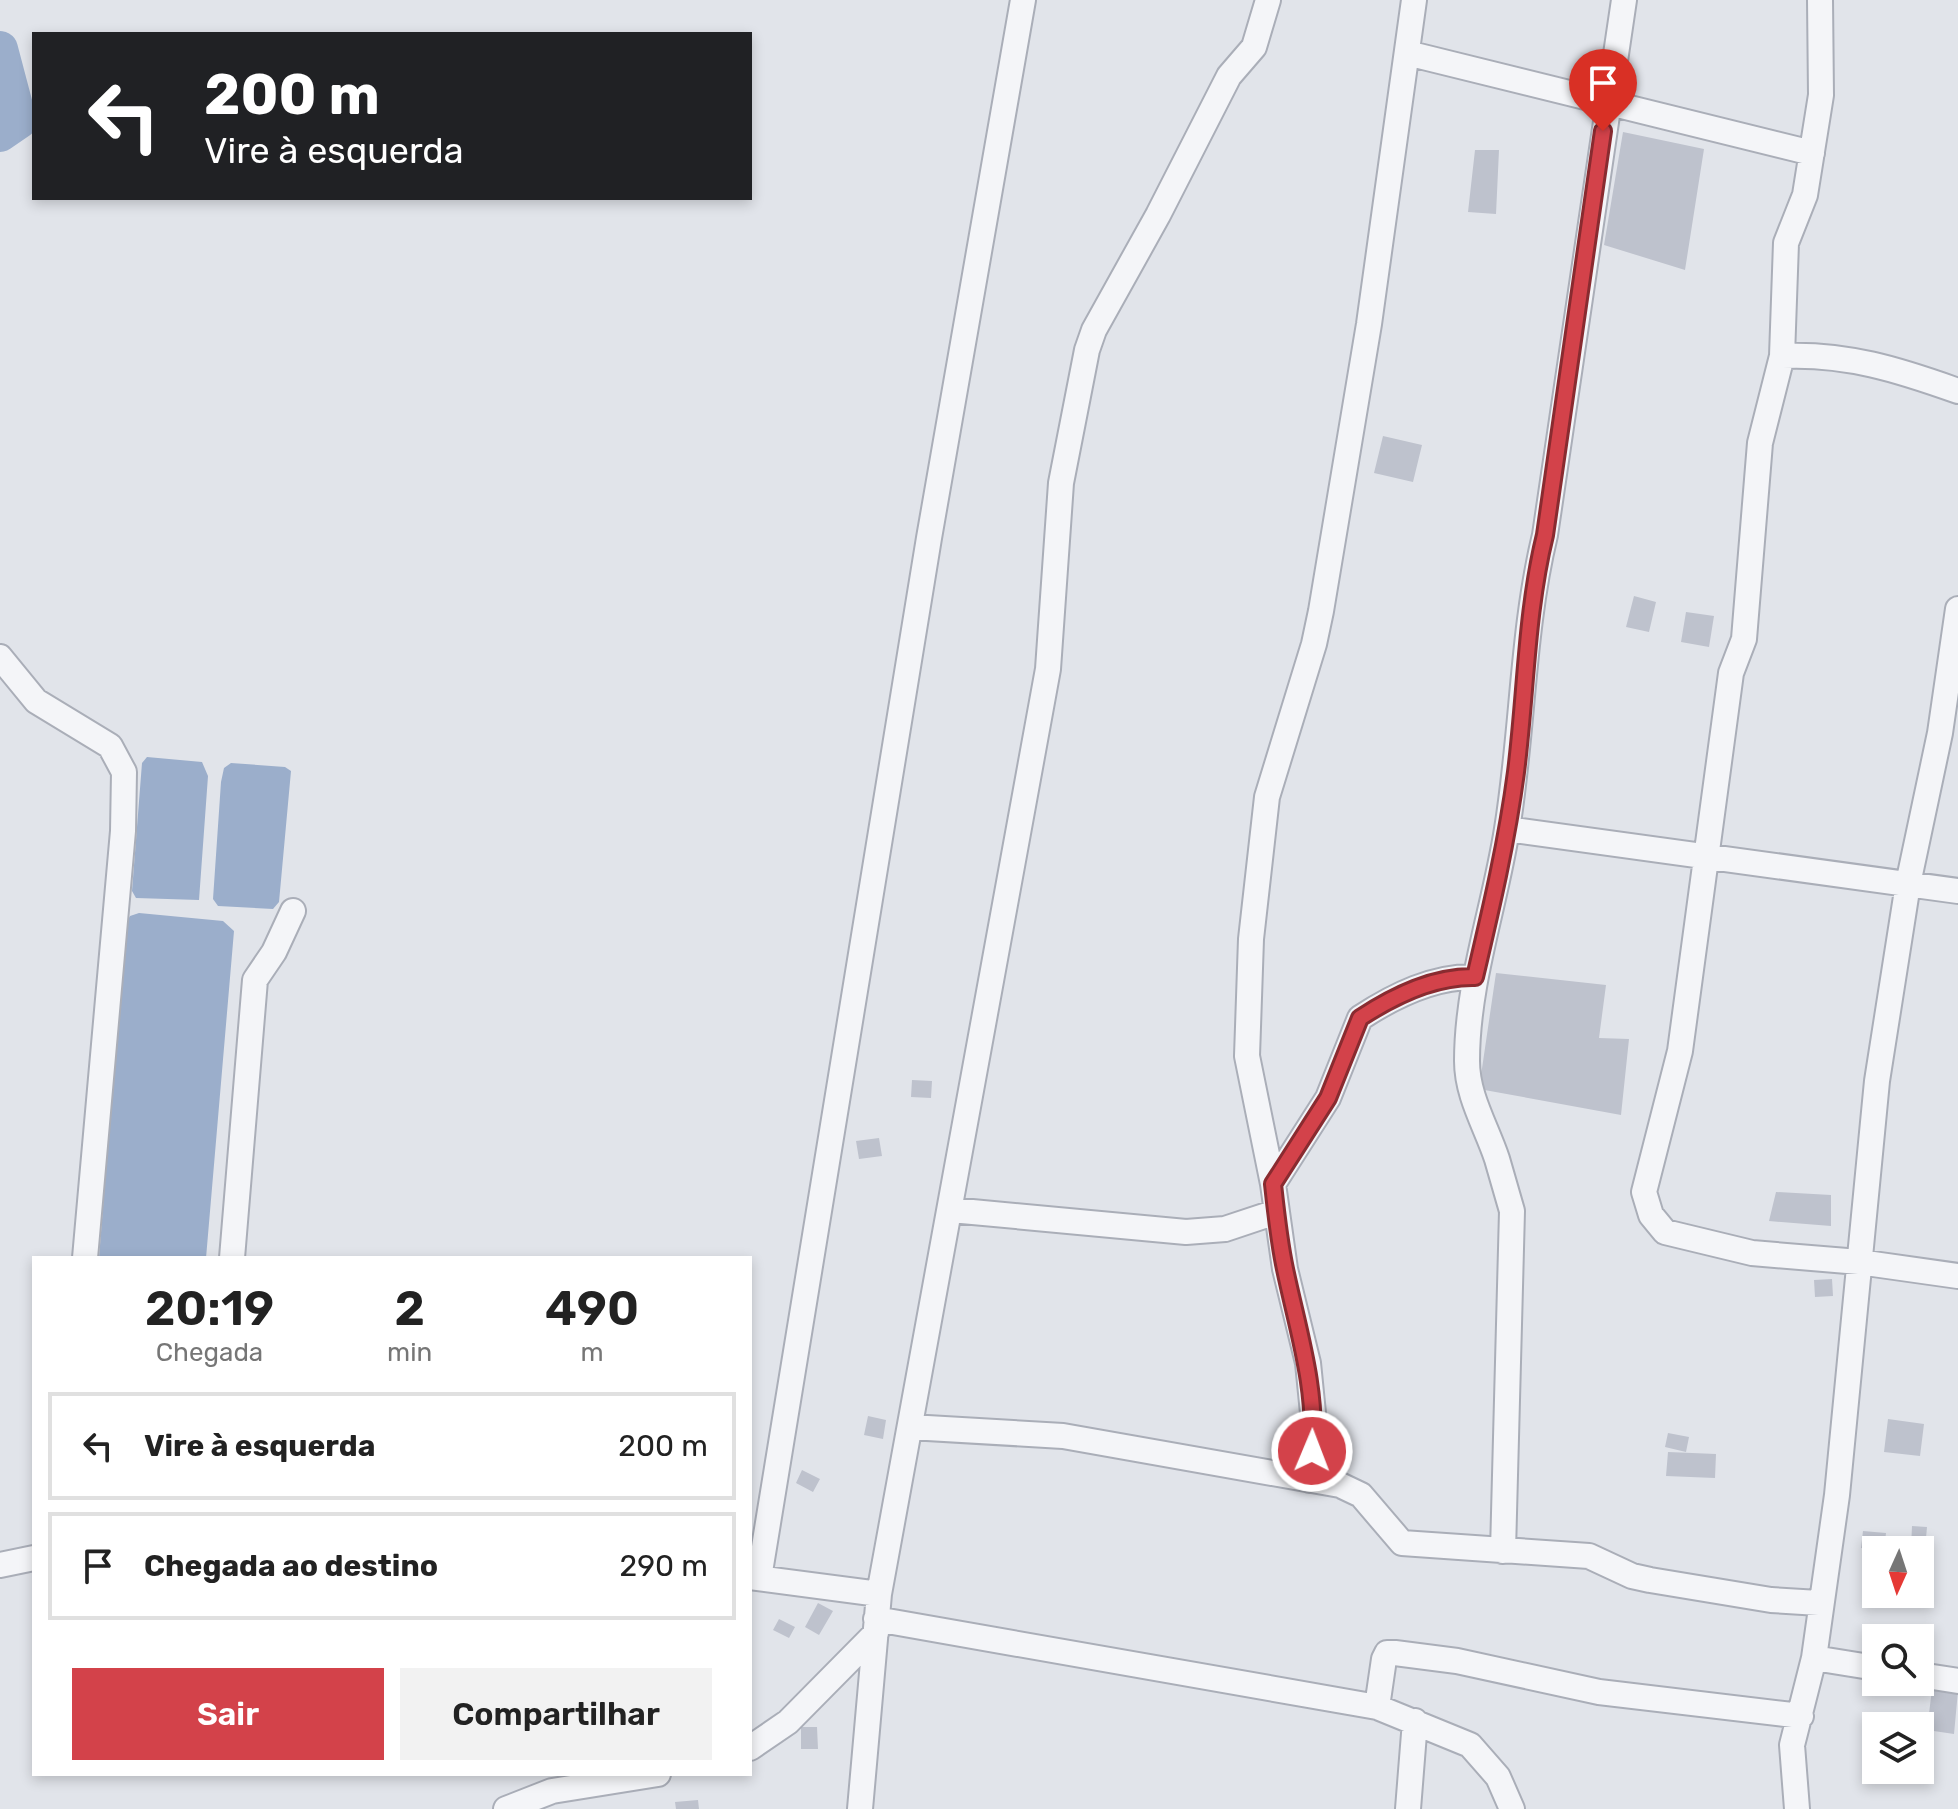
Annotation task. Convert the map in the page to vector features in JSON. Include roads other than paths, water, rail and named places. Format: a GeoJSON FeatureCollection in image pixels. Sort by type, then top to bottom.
{"type":"FeatureCollection","features":[{"type":"Feature","properties":{"kind":"street"},"geometry":{"type":"LineString","coordinates":[[879,1594],[755,1578],[929,538],[1023,0]]}},
{"type":"Feature","properties":{"kind":"street"},"geometry":{"type":"LineString","coordinates":[[860,1809],[879,1594],[1048,669],[1061,483],[1087,350],[1094,330],[1229,76],[1254,47],[1268,0]]}},
{"type":"Feature","properties":{"kind":"street"},"geometry":{"type":"LineString","coordinates":[[1310,1480],[1314,1423],[1308,1363],[1285,1269],[1273,1184],[1247,1056],[1251,939],[1267,797],[1314,644],[1321,611],[1369,324],[1414,0]]}},
{"type":"Feature","properties":{"kind":"street"},"geometry":{"type":"LineString","coordinates":[[1503,1551],[1512,1211],[1497,1158],[1473,1098],[1467,1062],[1475,977],[1507,829],[1534,582],[1545,535],[1624,0]]}},
{"type":"Feature","properties":{"kind":"street"},"geometry":{"type":"LineString","coordinates":[[1820,0],[1822,75],[1805,195],[1786,243],[1782,356],[1760,443],[1744,639],[1731,673],[1709,858],[1680,1051],[1644,1192],[1651,1215],[1665,1232],[1709,1244],[1785,1257],[1859,1262],[1958,1276]]}},
{"type":"Feature","properties":{"kind":"street"},"geometry":{"type":"LineString","coordinates":[[1407,53],[1812,153]]}},
{"type":"Feature","properties":{"kind":"street"},"geometry":{"type":"LineString","coordinates":[[1782,356],[1818,354],[1873,362],[1958,391]]}},
{"type":"Feature","properties":{"kind":"street"},"geometry":{"type":"LineString","coordinates":[[1797,1809],[1791,1756],[1814,1658],[1819,1603],[1837,1495],[1877,1081],[1908,884],[1940,733],[1958,609]]}},
{"type":"Feature","properties":{"kind":"street"},"geometry":{"type":"LineString","coordinates":[[0,657],[36,701],[110,746],[124,772],[123,831],[85,1256]]}},
{"type":"Feature","properties":{"kind":"street"},"geometry":{"type":"LineString","coordinates":[[1507,829],[1958,891]]}},
{"type":"Feature","properties":{"kind":"street"},"geometry":{"type":"LineString","coordinates":[[232,1256],[255,980],[274,952],[293,911]]}},
{"type":"Feature","properties":{"kind":"street"},"geometry":{"type":"LineString","coordinates":[[1273,1184],[1328,1098],[1360,1018],[1429,982],[1448,976],[1475,977]]}},
{"type":"Feature","properties":{"kind":"street"},"geometry":{"type":"LineString","coordinates":[[951,1210],[1186,1232],[1225,1229],[1276,1212]]}},
{"type":"Feature","properties":{"kind":"street"},"geometry":{"type":"LineString","coordinates":[[910,1427],[1063,1436],[1340,1485],[1361,1495],[1402,1543],[1589,1556],[1632,1576],[1650,1580],[1771,1600],[1819,1603]]}},
{"type":"Feature","properties":{"kind":"street"},"geometry":{"type":"LineString","coordinates":[[2,1560],[32,1558]]}},
{"type":"Feature","properties":{"kind":"street"},"geometry":{"type":"LineString","coordinates":[[876,1626],[1377,1707],[1470,1745],[1498,1777],[1512,1809]]}},
{"type":"Feature","properties":{"kind":"street"},"geometry":{"type":"LineString","coordinates":[[752,1747],[788,1722],[876,1626]]}},
{"type":"Feature","properties":{"kind":"street"},"geometry":{"type":"LineString","coordinates":[[1377,1707],[1384,1659],[1387,1653],[1395,1653],[1457,1661],[1599,1692],[1801,1716]]}},
{"type":"Feature","properties":{"kind":"street"},"geometry":{"type":"LineString","coordinates":[[1814,1658],[1862,1666]]}},
{"type":"Feature","properties":{"kind":"street"},"geometry":{"type":"LineString","coordinates":[[1934,1677],[1958,1681]]}},
{"type":"Feature","properties":{"kind":"street"},"geometry":{"type":"LineString","coordinates":[[1408,1809],[1415,1721]]}},
{"type":"Feature","properties":{"kind":"street"},"geometry":{"type":"LineString","coordinates":[[506,1809],[552,1791],[646,1776]]}},
{"type":"Feature","properties":{"kind":"water"},"geometry":{"type":"Polygon","coordinates":[[[147,757],[202,762],[208,776],[199,900],[136,898],[132,891],[142,763],[147,757]]]}},
{"type":"Feature","properties":{"kind":"water"},"geometry":{"type":"Polygon","coordinates":[[[231,763],[285,767],[291,771],[279,902],[273,909],[218,906],[213,899],[221,782],[224,768],[231,763]]]}},
{"type":"Feature","properties":{"kind":"water"},"geometry":{"type":"Polygon","coordinates":[[[139,913],[223,921],[234,931],[206,1256],[99,1256],[125,925],[130,916],[139,913]]]}},
{"type":"Feature","properties":{"kind":"waterway"},"geometry":{"type":"LineString","coordinates":[[0,49],[19,121],[0,134]]}}]}
